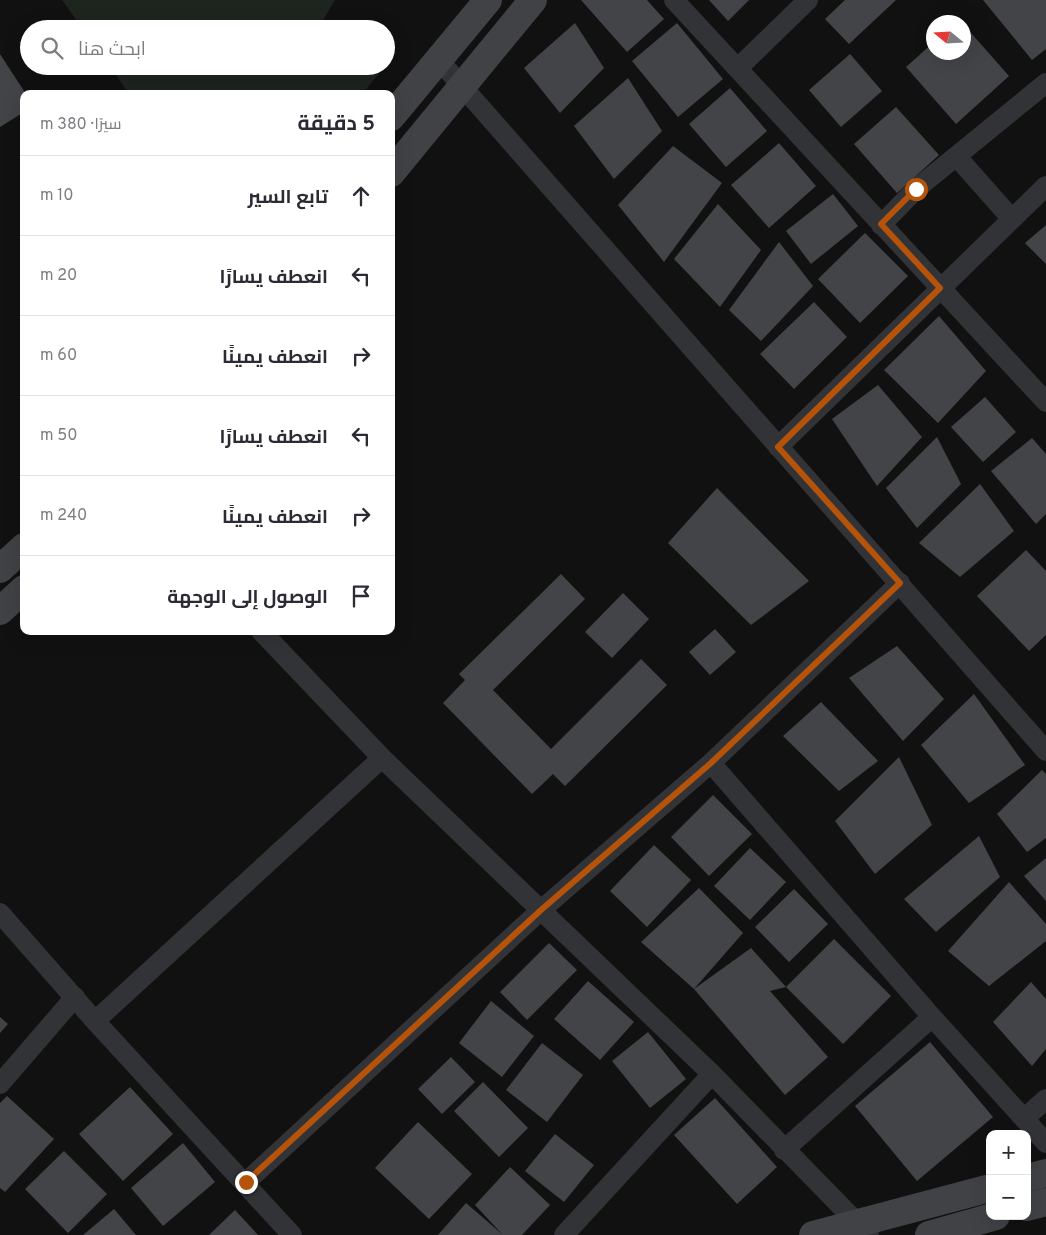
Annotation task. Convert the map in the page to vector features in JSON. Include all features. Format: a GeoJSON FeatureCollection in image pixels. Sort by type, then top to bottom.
{"type":"FeatureCollection","features":[{"type":"Feature","properties":{"kind":"street"},"geometry":{"type":"LineString","coordinates":[[395,112],[488,0]]}},
{"type":"Feature","properties":{"kind":"street"},"geometry":{"type":"LineString","coordinates":[[395,169],[464,88],[533,0]]}},
{"type":"Feature","properties":{"kind":"street"},"geometry":{"type":"LineString","coordinates":[[674,0],[1046,402]]}},
{"type":"Feature","properties":{"kind":"street"},"geometry":{"type":"LineString","coordinates":[[738,68],[808,0]]}},
{"type":"Feature","properties":{"kind":"street"},"geometry":{"type":"LineString","coordinates":[[438,59],[778,447],[900,583],[1046,752]]}},
{"type":"Feature","properties":{"kind":"street"},"geometry":{"type":"LineString","coordinates":[[881,224],[916,189],[1046,83]]}},
{"type":"Feature","properties":{"kind":"street"},"geometry":{"type":"LineString","coordinates":[[957,157],[1012,219]]}},
{"type":"Feature","properties":{"kind":"street"},"geometry":{"type":"LineString","coordinates":[[778,447],[1046,186]]}},
{"type":"Feature","properties":{"kind":"street"},"geometry":{"type":"LineString","coordinates":[[0,569],[20,551]]}},
{"type":"Feature","properties":{"kind":"street"},"geometry":{"type":"LineString","coordinates":[[246,1182],[541,910],[711,763],[900,583]]}},
{"type":"Feature","properties":{"kind":"street"},"geometry":{"type":"LineString","coordinates":[[0,611],[20,593]]}},
{"type":"Feature","properties":{"kind":"street"},"geometry":{"type":"LineString","coordinates":[[265,635],[382,758],[712,1074],[862,1229]]}},
{"type":"Feature","properties":{"kind":"street"},"geometry":{"type":"LineString","coordinates":[[95,1022],[382,758]]}},
{"type":"Feature","properties":{"kind":"street"},"geometry":{"type":"LineString","coordinates":[[711,763],[932,1017],[1046,1142]]}},
{"type":"Feature","properties":{"kind":"street"},"geometry":{"type":"LineString","coordinates":[[0,913],[95,1022],[246,1182],[292,1235]]}},
{"type":"Feature","properties":{"kind":"street"},"geometry":{"type":"LineString","coordinates":[[0,1084],[74,997]]}},
{"type":"Feature","properties":{"kind":"street"},"geometry":{"type":"LineString","coordinates":[[784,1150],[932,1017]]}},
{"type":"Feature","properties":{"kind":"street"},"geometry":{"type":"LineString","coordinates":[[564,1235],[712,1074]]}},
{"type":"Feature","properties":{"kind":"street"},"geometry":{"type":"LineString","coordinates":[[1025,1118],[1046,1099]]}},
{"type":"Feature","properties":{"kind":"street"},"geometry":{"type":"LineString","coordinates":[[1031,1177],[1046,1173]]}},
{"type":"Feature","properties":{"kind":"street"},"geometry":{"type":"LineString","coordinates":[[813,1235],[862,1229],[986,1189]]}},
{"type":"Feature","properties":{"kind":"street"},"geometry":{"type":"LineString","coordinates":[[1031,1207],[1046,1202]]}},
{"type":"Feature","properties":{"kind":"street"},"geometry":{"type":"LineString","coordinates":[[929,1235],[986,1219]]}},
{"type":"Feature","properties":{"kind":"shaded area"},"geometry":{"type":"Polygon","coordinates":[[[62,0],[335,0],[323,20],[76,20],[62,0]]]}},
{"type":"Feature","properties":{"kind":"shaded area"},"geometry":{"type":"Polygon","coordinates":[[[116,75],[378,75],[365,90],[126,90],[116,75]]]}},
{"type":"Feature","properties":{"kind":"building"},"geometry":{"type":"Polygon","coordinates":[[[581,0],[647,0],[664,19],[627,52],[581,0]]]}},
{"type":"Feature","properties":{"kind":"building"},"geometry":{"type":"Polygon","coordinates":[[[709,0],[749,0],[728,21],[709,0]]]}},
{"type":"Feature","properties":{"kind":"building"},"geometry":{"type":"Polygon","coordinates":[[[845,0],[896,0],[849,44],[825,19],[845,0]]]}},
{"type":"Feature","properties":{"kind":"building"},"geometry":{"type":"Polygon","coordinates":[[[983,0],[1046,0],[1046,49],[1032,60],[983,0]]]}},
{"type":"Feature","properties":{"kind":"building"},"geometry":{"type":"Polygon","coordinates":[[[575,23],[604,68],[560,113],[524,68],[575,23]]]}},
{"type":"Feature","properties":{"kind":"building"},"geometry":{"type":"Polygon","coordinates":[[[677,23],[723,79],[678,117],[632,61],[677,23]]]}},
{"type":"Feature","properties":{"kind":"building"},"geometry":{"type":"Polygon","coordinates":[[[971,33],[1009,76],[956,124],[906,67],[926,49],[926,60],[971,60],[971,33]]]}},
{"type":"Feature","properties":{"kind":"building"},"geometry":{"type":"Polygon","coordinates":[[[0,54],[23,90],[20,90],[20,114],[0,127],[0,54]]]}},
{"type":"Feature","properties":{"kind":"building"},"geometry":{"type":"Polygon","coordinates":[[[850,54],[882,91],[841,127],[809,90],[850,54]]]}},
{"type":"Feature","properties":{"kind":"building"},"geometry":{"type":"Polygon","coordinates":[[[628,78],[662,131],[614,179],[574,126],[628,78]]]}},
{"type":"Feature","properties":{"kind":"building"},"geometry":{"type":"Polygon","coordinates":[[[730,88],[767,131],[726,167],[689,124],[730,88]]]}},
{"type":"Feature","properties":{"kind":"building"},"geometry":{"type":"Polygon","coordinates":[[[896,107],[939,155],[897,193],[854,144],[896,107]]]}},
{"type":"Feature","properties":{"kind":"building"},"geometry":{"type":"Polygon","coordinates":[[[779,143],[816,186],[769,228],[731,185],[779,143]]]}},
{"type":"Feature","properties":{"kind":"building"},"geometry":{"type":"Polygon","coordinates":[[[673,146],[722,183],[664,262],[618,205],[673,146]]]}},
{"type":"Feature","properties":{"kind":"building"},"geometry":{"type":"Polygon","coordinates":[[[833,194],[858,226],[811,264],[786,231],[833,194]]]}},
{"type":"Feature","properties":{"kind":"building"},"geometry":{"type":"Polygon","coordinates":[[[718,204],[761,250],[720,307],[674,259],[718,204]]]}},
{"type":"Feature","properties":{"kind":"building"},"geometry":{"type":"Polygon","coordinates":[[[1046,225],[1046,264],[1025,243],[1046,225]]]}},
{"type":"Feature","properties":{"kind":"building"},"geometry":{"type":"Polygon","coordinates":[[[865,233],[908,276],[860,323],[818,279],[865,233]]]}},
{"type":"Feature","properties":{"kind":"building"},"geometry":{"type":"Polygon","coordinates":[[[779,242],[813,286],[761,341],[729,310],[779,242]]]}},
{"type":"Feature","properties":{"kind":"building"},"geometry":{"type":"Polygon","coordinates":[[[814,302],[847,337],[794,389],[760,354],[814,302]]]}},
{"type":"Feature","properties":{"kind":"building"},"geometry":{"type":"Polygon","coordinates":[[[939,316],[986,371],[938,423],[884,370],[939,316]]]}},
{"type":"Feature","properties":{"kind":"building"},"geometry":{"type":"Polygon","coordinates":[[[878,385],[922,437],[877,486],[832,419],[878,385]]]}},
{"type":"Feature","properties":{"kind":"building"},"geometry":{"type":"Polygon","coordinates":[[[985,397],[1016,432],[983,462],[951,427],[985,397]]]}},
{"type":"Feature","properties":{"kind":"building"},"geometry":{"type":"Polygon","coordinates":[[[937,437],[961,484],[917,528],[886,488],[937,437]]]}},
{"type":"Feature","properties":{"kind":"building"},"geometry":{"type":"Polygon","coordinates":[[[1032,438],[1046,454],[1046,514],[1036,524],[991,471],[1032,438]]]}},
{"type":"Feature","properties":{"kind":"building"},"geometry":{"type":"Polygon","coordinates":[[[980,484],[1014,531],[960,577],[919,543],[980,484]]]}},
{"type":"Feature","properties":{"kind":"building"},"geometry":{"type":"Polygon","coordinates":[[[717,488],[809,581],[751,625],[668,543],[717,488]]]}},
{"type":"Feature","properties":{"kind":"building"},"geometry":{"type":"Polygon","coordinates":[[[1026,550],[1046,571],[1046,635],[1029,651],[977,596],[1026,550]]]}},
{"type":"Feature","properties":{"kind":"building"},"geometry":{"type":"Polygon","coordinates":[[[561,574],[585,599],[493,690],[551,749],[641,659],[667,685],[565,786],[553,774],[532,794],[443,703],[465,680],[459,674],[561,574]]]}},
{"type":"Feature","properties":{"kind":"building"},"geometry":{"type":"Polygon","coordinates":[[[623,593],[649,619],[612,658],[585,632],[623,593]]]}},
{"type":"Feature","properties":{"kind":"building"},"geometry":{"type":"Polygon","coordinates":[[[715,629],[736,652],[710,675],[689,652],[715,629]]]}},
{"type":"Feature","properties":{"kind":"building"},"geometry":{"type":"Polygon","coordinates":[[[897,646],[944,699],[903,741],[849,678],[897,646]]]}},
{"type":"Feature","properties":{"kind":"building"},"geometry":{"type":"Polygon","coordinates":[[[974,694],[1025,765],[969,803],[921,745],[974,694]]]}},
{"type":"Feature","properties":{"kind":"building"},"geometry":{"type":"Polygon","coordinates":[[[821,702],[878,761],[839,791],[783,736],[821,702]]]}},
{"type":"Feature","properties":{"kind":"building"},"geometry":{"type":"Polygon","coordinates":[[[899,757],[932,825],[875,874],[835,821],[899,757]]]}},
{"type":"Feature","properties":{"kind":"building"},"geometry":{"type":"Polygon","coordinates":[[[1042,770],[1046,774],[1046,838],[1027,852],[997,814],[1042,770]]]}},
{"type":"Feature","properties":{"kind":"building"},"geometry":{"type":"Polygon","coordinates":[[[713,795],[752,834],[709,876],[671,837],[713,795]]]}},
{"type":"Feature","properties":{"kind":"building"},"geometry":{"type":"Polygon","coordinates":[[[979,836],[1000,877],[936,932],[904,899],[979,836]]]}},
{"type":"Feature","properties":{"kind":"building"},"geometry":{"type":"Polygon","coordinates":[[[654,845],[691,880],[647,927],[610,891],[654,845]]]}},
{"type":"Feature","properties":{"kind":"building"},"geometry":{"type":"Polygon","coordinates":[[[750,848],[786,882],[750,920],[714,886],[750,848]]]}},
{"type":"Feature","properties":{"kind":"building"},"geometry":{"type":"Polygon","coordinates":[[[1046,858],[1046,901],[1024,876],[1046,858]]]}},
{"type":"Feature","properties":{"kind":"building"},"geometry":{"type":"Polygon","coordinates":[[[1009,882],[1046,924],[1046,941],[989,986],[948,951],[1009,882]]]}},
{"type":"Feature","properties":{"kind":"building"},"geometry":{"type":"Polygon","coordinates":[[[699,888],[743,933],[694,989],[641,942],[699,888]]]}},
{"type":"Feature","properties":{"kind":"building"},"geometry":{"type":"Polygon","coordinates":[[[794,889],[828,924],[789,962],[755,927],[794,889]]]}},
{"type":"Feature","properties":{"kind":"building"},"geometry":{"type":"Polygon","coordinates":[[[834,939],[891,996],[843,1044],[786,987],[834,939]]]}},
{"type":"Feature","properties":{"kind":"building"},"geometry":{"type":"Polygon","coordinates":[[[549,943],[577,970],[527,1020],[500,992],[549,943]]]}},
{"type":"Feature","properties":{"kind":"building"},"geometry":{"type":"Polygon","coordinates":[[[751,948],[786,987],[770,991],[828,1057],[785,1095],[694,989],[751,948]]]}},
{"type":"Feature","properties":{"kind":"building"},"geometry":{"type":"Polygon","coordinates":[[[588,981],[634,1022],[600,1060],[554,1019],[588,981]]]}},
{"type":"Feature","properties":{"kind":"building"},"geometry":{"type":"Polygon","coordinates":[[[1031,982],[1046,999],[1046,1049],[1032,1066],[993,1022],[1031,982]]]}},
{"type":"Feature","properties":{"kind":"building"},"geometry":{"type":"Polygon","coordinates":[[[491,1001],[534,1036],[502,1077],[459,1043],[491,1001]]]}},
{"type":"Feature","properties":{"kind":"building"},"geometry":{"type":"Polygon","coordinates":[[[0,1017],[8,1024],[0,1033],[0,1017]]]}},
{"type":"Feature","properties":{"kind":"building"},"geometry":{"type":"Polygon","coordinates":[[[648,1032],[686,1079],[650,1108],[612,1061],[648,1032]]]}},
{"type":"Feature","properties":{"kind":"building"},"geometry":{"type":"Polygon","coordinates":[[[930,1042],[993,1117],[917,1181],[855,1106],[930,1042]]]}},
{"type":"Feature","properties":{"kind":"building"},"geometry":{"type":"Polygon","coordinates":[[[542,1043],[583,1075],[547,1122],[506,1090],[542,1043]]]}},
{"type":"Feature","properties":{"kind":"building"},"geometry":{"type":"Polygon","coordinates":[[[451,1057],[475,1082],[442,1114],[418,1089],[451,1057]]]}},
{"type":"Feature","properties":{"kind":"building"},"geometry":{"type":"Polygon","coordinates":[[[483,1082],[528,1128],[499,1157],[454,1111],[483,1082]]]}},
{"type":"Feature","properties":{"kind":"building"},"geometry":{"type":"Polygon","coordinates":[[[130,1087],[173,1134],[123,1181],[79,1134],[130,1087]]]}},
{"type":"Feature","properties":{"kind":"building"},"geometry":{"type":"Polygon","coordinates":[[[7,1096],[54,1139],[5,1192],[0,1188],[0,1103],[7,1096]]]}},
{"type":"Feature","properties":{"kind":"building"},"geometry":{"type":"Polygon","coordinates":[[[715,1098],[777,1167],[737,1204],[674,1135],[715,1098]]]}},
{"type":"Feature","properties":{"kind":"building"},"geometry":{"type":"Polygon","coordinates":[[[418,1122],[472,1174],[429,1219],[375,1168],[418,1122]]]}},
{"type":"Feature","properties":{"kind":"building"},"geometry":{"type":"Polygon","coordinates":[[[555,1134],[594,1165],[564,1202],[525,1171],[555,1134]]]}},
{"type":"Feature","properties":{"kind":"building"},"geometry":{"type":"Polygon","coordinates":[[[183,1143],[215,1182],[163,1226],[131,1188],[183,1143]]]}},
{"type":"Feature","properties":{"kind":"building"},"geometry":{"type":"Polygon","coordinates":[[[64,1151],[107,1194],[68,1233],[25,1189],[64,1151]]]}},
{"type":"Feature","properties":{"kind":"building"},"geometry":{"type":"Polygon","coordinates":[[[510,1167],[550,1205],[522,1235],[438,1235],[466,1203],[502,1234],[475,1205],[510,1167]]]}},
{"type":"Feature","properties":{"kind":"building"},"geometry":{"type":"Polygon","coordinates":[[[114,1209],[136,1235],[83,1235],[114,1209]]]}},
{"type":"Feature","properties":{"kind":"building"},"geometry":{"type":"Polygon","coordinates":[[[235,1210],[258,1235],[209,1235],[235,1210]]]}},
{"type":"Feature","properties":{"kind":"route"},"geometry":{"type":"LineString","coordinates":[[246,1182],[541,910],[711,763],[900,583],[778,447],[940,288],[881,224],[916,189]]}}]}
